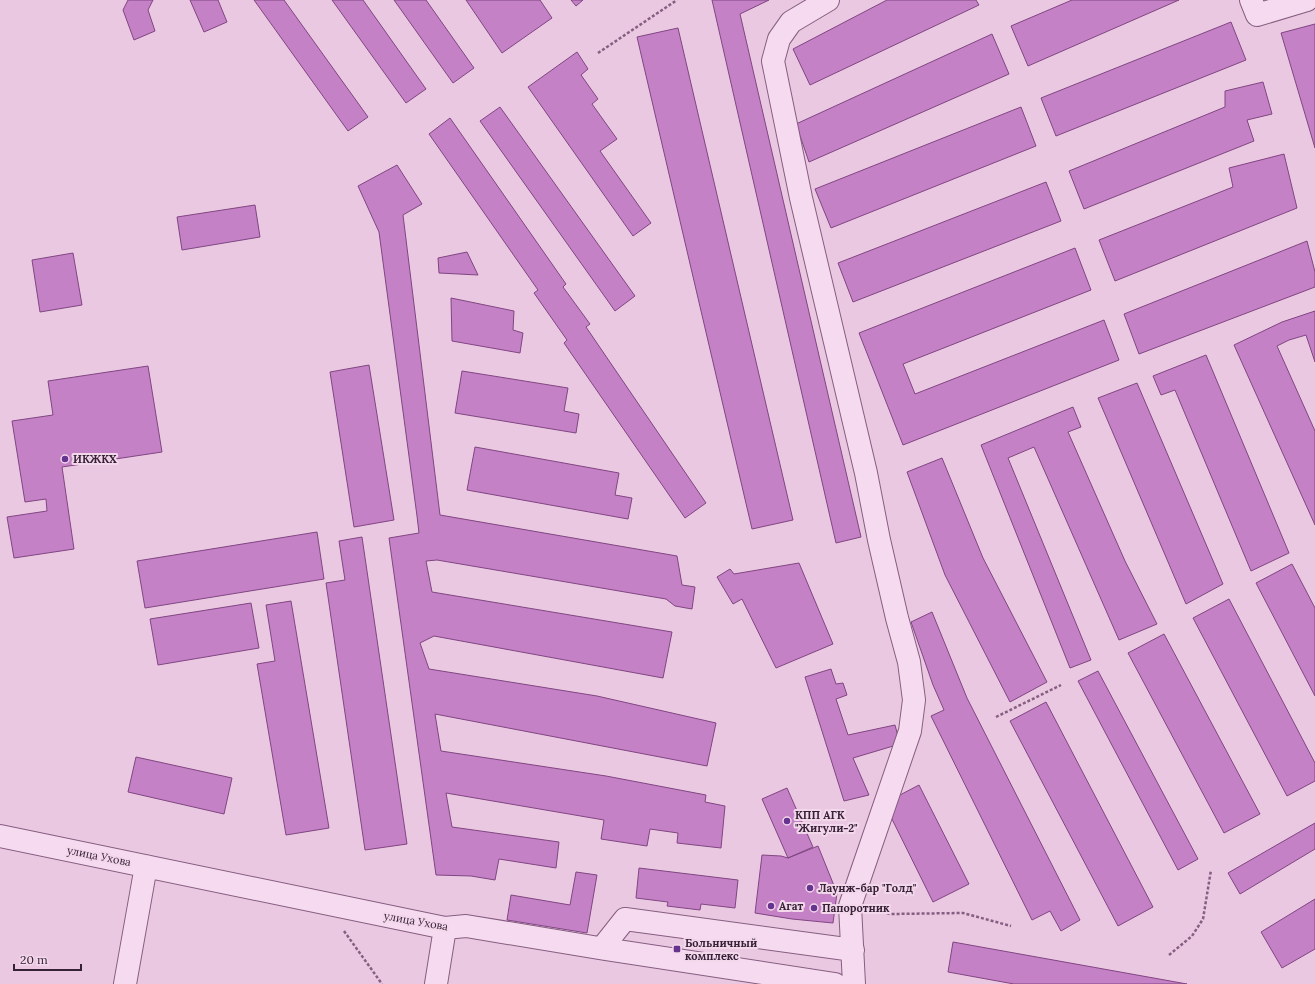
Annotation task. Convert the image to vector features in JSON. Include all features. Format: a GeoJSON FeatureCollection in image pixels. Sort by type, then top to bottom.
{"type":"FeatureCollection","features":[{"type":"Feature","properties":{"kind":"street"},"geometry":{"type":"LineString","coordinates":[[828,0],[791,22],[779,39],[773,61],[801,198],[866,473],[879,540],[897,618],[909,662],[914,700],[910,731],[850,906],[854,984]]}},
{"type":"Feature","properties":{"kind":"street"},"geometry":{"type":"LineString","coordinates":[[1251,0],[1257,15],[1307,0]]}},
{"type":"Feature","properties":{"kind":"street","name":"улица Ухова"},"geometry":{"type":"LineString","coordinates":[[0,836],[445,928],[466,926],[835,984]]}},
{"type":"Feature","properties":{"kind":"street"},"geometry":{"type":"LineString","coordinates":[[125,984],[146,866]]}},
{"type":"Feature","properties":{"kind":"street"},"geometry":{"type":"LineString","coordinates":[[605,949],[606,943],[625,919],[853,950]]}},
{"type":"Feature","properties":{"kind":"street"},"geometry":{"type":"LineString","coordinates":[[436,984],[445,928]]}},
{"type":"Feature","properties":{"kind":"path"},"geometry":{"type":"LineString","coordinates":[[598,53],[677,0]]}},
{"type":"Feature","properties":{"kind":"path"},"geometry":{"type":"LineString","coordinates":[[996,717],[1060,685]]}},
{"type":"Feature","properties":{"kind":"path"},"geometry":{"type":"LineString","coordinates":[[1169,955],[1192,936],[1203,919],[1211,870]]}},
{"type":"Feature","properties":{"kind":"path"},"geometry":{"type":"LineString","coordinates":[[324,903],[382,984]]}},
{"type":"Feature","properties":{"kind":"path"},"geometry":{"type":"LineString","coordinates":[[850,906],[891,914],[963,913],[1010,926]]}},
{"type":"Feature","properties":{"kind":"building"},"geometry":{"type":"Polygon","coordinates":[[[128,0],[153,0],[148,10],[155,31],[134,40],[123,10],[128,0]]]}},
{"type":"Feature","properties":{"kind":"building"},"geometry":{"type":"Polygon","coordinates":[[[190,0],[218,0],[227,22],[204,32],[190,0]]]}},
{"type":"Feature","properties":{"kind":"building"},"geometry":{"type":"Polygon","coordinates":[[[254,0],[284,0],[368,117],[348,131],[254,0]]]}},
{"type":"Feature","properties":{"kind":"building"},"geometry":{"type":"Polygon","coordinates":[[[332,0],[363,0],[426,89],[406,103],[332,0]]]}},
{"type":"Feature","properties":{"kind":"building"},"geometry":{"type":"Polygon","coordinates":[[[394,0],[426,0],[474,68],[453,83],[394,0]]]}},
{"type":"Feature","properties":{"kind":"building"},"geometry":{"type":"Polygon","coordinates":[[[466,0],[540,0],[552,18],[502,53],[466,0]]]}},
{"type":"Feature","properties":{"kind":"building"},"geometry":{"type":"Polygon","coordinates":[[[571,0],[583,0],[576,6],[571,0]]]}},
{"type":"Feature","properties":{"kind":"building"},"geometry":{"type":"Polygon","coordinates":[[[712,0],[769,0],[740,14],[861,537],[836,543],[712,0]]]}},
{"type":"Feature","properties":{"kind":"building"},"geometry":{"type":"Polygon","coordinates":[[[887,0],[976,0],[979,5],[810,85],[793,49],[887,0]]]}},
{"type":"Feature","properties":{"kind":"building"},"geometry":{"type":"Polygon","coordinates":[[[1072,0],[1179,0],[1028,66],[1011,26],[1072,0]]]}},
{"type":"Feature","properties":{"kind":"building"},"geometry":{"type":"Polygon","coordinates":[[[1231,22],[1246,60],[1056,136],[1041,98],[1231,22]]]}},
{"type":"Feature","properties":{"kind":"building"},"geometry":{"type":"Polygon","coordinates":[[[1315,24],[1315,148],[1281,33],[1315,24]]]}},
{"type":"Feature","properties":{"kind":"building"},"geometry":{"type":"Polygon","coordinates":[[[678,28],[793,520],[752,529],[637,37],[678,28]]]}},
{"type":"Feature","properties":{"kind":"building"},"geometry":{"type":"Polygon","coordinates":[[[992,34],[1009,74],[809,162],[796,124],[992,34]]]}},
{"type":"Feature","properties":{"kind":"building"},"geometry":{"type":"Polygon","coordinates":[[[577,52],[588,69],[581,75],[598,99],[592,104],[617,139],[600,151],[651,223],[633,236],[528,87],[577,52]]]}},
{"type":"Feature","properties":{"kind":"building"},"geometry":{"type":"Polygon","coordinates":[[[1263,82],[1272,114],[1247,120],[1254,141],[1084,209],[1069,171],[1225,107],[1225,91],[1263,82]]]}},
{"type":"Feature","properties":{"kind":"building"},"geometry":{"type":"Polygon","coordinates":[[[500,107],[635,296],[615,311],[480,121],[500,107]]]}},
{"type":"Feature","properties":{"kind":"building"},"geometry":{"type":"Polygon","coordinates":[[[1021,107],[1036,146],[831,228],[815,189],[1021,107]]]}},
{"type":"Feature","properties":{"kind":"building"},"geometry":{"type":"Polygon","coordinates":[[[450,118],[566,284],[563,287],[590,324],[586,327],[706,503],[685,518],[564,343],[567,340],[534,293],[538,290],[429,134],[450,118]]]}},
{"type":"Feature","properties":{"kind":"building"},"geometry":{"type":"Polygon","coordinates":[[[1284,154],[1297,208],[1115,281],[1099,240],[1233,187],[1229,168],[1284,154]]]}},
{"type":"Feature","properties":{"kind":"building"},"geometry":{"type":"Polygon","coordinates":[[[397,165],[422,204],[403,215],[440,515],[677,556],[682,585],[695,587],[692,609],[675,606],[666,599],[437,560],[426,561],[432,592],[672,632],[663,678],[434,636],[420,643],[429,669],[597,696],[716,723],[707,766],[435,714],[441,751],[606,776],[706,795],[705,802],[725,806],[721,848],[677,843],[678,833],[650,829],[647,846],[601,839],[604,820],[446,793],[452,827],[559,842],[556,868],[499,859],[495,880],[471,876],[436,875],[389,538],[419,533],[379,232],[358,186],[397,165]]]}},
{"type":"Feature","properties":{"kind":"building"},"geometry":{"type":"Polygon","coordinates":[[[1046,182],[1061,221],[853,302],[838,263],[1046,182]]]}},
{"type":"Feature","properties":{"kind":"building"},"geometry":{"type":"Polygon","coordinates":[[[255,205],[260,237],[182,250],[177,217],[255,205]]]}},
{"type":"Feature","properties":{"kind":"building"},"geometry":{"type":"Polygon","coordinates":[[[1307,241],[1315,272],[1315,287],[1139,354],[1124,314],[1307,241]]]}},
{"type":"Feature","properties":{"kind":"building"},"geometry":{"type":"Polygon","coordinates":[[[1075,248],[1091,290],[903,364],[915,394],[1104,320],[1119,360],[903,445],[859,333],[1075,248]]]}},
{"type":"Feature","properties":{"kind":"building"},"geometry":{"type":"Polygon","coordinates":[[[467,252],[478,275],[439,273],[438,258],[467,252]]]}},
{"type":"Feature","properties":{"kind":"building"},"geometry":{"type":"Polygon","coordinates":[[[73,253],[82,305],[40,312],[32,260],[73,253]]]}},
{"type":"Feature","properties":{"kind":"building"},"geometry":{"type":"Polygon","coordinates":[[[451,298],[514,311],[513,330],[523,333],[520,353],[452,341],[451,298]]]}},
{"type":"Feature","properties":{"kind":"building"},"geometry":{"type":"Polygon","coordinates":[[[1315,311],[1315,362],[1306,335],[1289,340],[1277,346],[1315,431],[1315,525],[1234,345],[1282,322],[1315,311]]]}},
{"type":"Feature","properties":{"kind":"building"},"geometry":{"type":"Polygon","coordinates":[[[1206,355],[1289,553],[1251,571],[1175,390],[1161,395],[1153,376],[1206,355]]]}},
{"type":"Feature","properties":{"kind":"building"},"geometry":{"type":"Polygon","coordinates":[[[369,365],[394,520],[354,527],[330,372],[369,365]]]}},
{"type":"Feature","properties":{"kind":"building","name":"ИКЖКХ"},"geometry":{"type":"Polygon","coordinates":[[[148,366],[162,452],[62,467],[74,549],[14,558],[7,517],[47,511],[46,499],[25,502],[12,421],[53,415],[48,381],[148,366]]]}},
{"type":"Feature","properties":{"kind":"building"},"geometry":{"type":"Polygon","coordinates":[[[462,371],[568,388],[564,411],[579,414],[576,433],[455,413],[462,371]]]}},
{"type":"Feature","properties":{"kind":"building"},"geometry":{"type":"Polygon","coordinates":[[[1137,383],[1223,584],[1186,604],[1098,398],[1137,383]]]}},
{"type":"Feature","properties":{"kind":"building"},"geometry":{"type":"Polygon","coordinates":[[[1073,407],[1081,427],[1068,432],[1125,561],[1157,624],[1119,640],[1034,447],[1008,458],[1091,660],[1070,668],[981,445],[1073,407]]]}},
{"type":"Feature","properties":{"kind":"building"},"geometry":{"type":"Polygon","coordinates":[[[475,447],[619,473],[615,495],[632,498],[628,519],[467,490],[475,447]]]}},
{"type":"Feature","properties":{"kind":"building"},"geometry":{"type":"Polygon","coordinates":[[[942,458],[983,558],[1047,682],[1010,702],[945,575],[907,472],[942,458]]]}},
{"type":"Feature","properties":{"kind":"building"},"geometry":{"type":"Polygon","coordinates":[[[317,532],[324,579],[145,608],[137,561],[317,532]]]}},
{"type":"Feature","properties":{"kind":"building"},"geometry":{"type":"Polygon","coordinates":[[[362,537],[407,844],[365,850],[326,583],[345,580],[339,541],[362,537]]]}},
{"type":"Feature","properties":{"kind":"building"},"geometry":{"type":"Polygon","coordinates":[[[799,563],[833,644],[776,668],[742,599],[733,604],[717,577],[730,569],[734,574],[799,563]]]}},
{"type":"Feature","properties":{"kind":"building"},"geometry":{"type":"Polygon","coordinates":[[[1292,564],[1315,608],[1315,696],[1256,583],[1292,564]]]}},
{"type":"Feature","properties":{"kind":"building"},"geometry":{"type":"Polygon","coordinates":[[[1229,599],[1315,763],[1315,781],[1287,796],[1193,618],[1229,599]]]}},
{"type":"Feature","properties":{"kind":"building"},"geometry":{"type":"Polygon","coordinates":[[[291,601],[329,828],[286,835],[257,664],[275,661],[266,605],[291,601]]]}},
{"type":"Feature","properties":{"kind":"building"},"geometry":{"type":"Polygon","coordinates":[[[251,603],[259,648],[158,665],[150,619],[251,603]]]}},
{"type":"Feature","properties":{"kind":"building"},"geometry":{"type":"Polygon","coordinates":[[[932,612],[967,698],[1080,920],[1061,931],[1050,911],[1032,920],[931,716],[944,710],[933,685],[911,622],[932,612]]]}},
{"type":"Feature","properties":{"kind":"building"},"geometry":{"type":"Polygon","coordinates":[[[1164,634],[1260,814],[1224,833],[1128,653],[1164,634]]]}},
{"type":"Feature","properties":{"kind":"building"},"geometry":{"type":"Polygon","coordinates":[[[831,669],[836,684],[843,683],[847,695],[836,699],[848,735],[895,725],[900,744],[853,758],[869,795],[844,801],[805,677],[831,669]]]}},
{"type":"Feature","properties":{"kind":"building"},"geometry":{"type":"Polygon","coordinates":[[[1098,671],[1198,859],[1178,870],[1078,681],[1098,671]]]}},
{"type":"Feature","properties":{"kind":"building"},"geometry":{"type":"Polygon","coordinates":[[[1046,702],[1153,907],[1118,926],[1010,721],[1046,702]]]}},
{"type":"Feature","properties":{"kind":"building"},"geometry":{"type":"Polygon","coordinates":[[[136,757],[232,778],[224,814],[128,792],[136,757]]]}},
{"type":"Feature","properties":{"kind":"building"},"geometry":{"type":"Polygon","coordinates":[[[919,785],[969,884],[933,902],[888,811],[898,796],[919,785]]]}},
{"type":"Feature","properties":{"kind":"building","name":"КПП АГК \"Жигули-2\""},"geometry":{"type":"Polygon","coordinates":[[[787,788],[813,847],[788,858],[762,799],[787,788]]]}},
{"type":"Feature","properties":{"kind":"building"},"geometry":{"type":"Polygon","coordinates":[[[1315,823],[1315,849],[1240,894],[1228,873],[1315,823]]]}},
{"type":"Feature","properties":{"kind":"building"},"geometry":{"type":"Polygon","coordinates":[[[818,846],[837,893],[833,923],[792,919],[755,913],[762,855],[788,858],[818,846]]]}},
{"type":"Feature","properties":{"kind":"building"},"geometry":{"type":"Polygon","coordinates":[[[639,868],[738,880],[735,908],[701,904],[700,910],[667,906],[668,902],[636,898],[639,868]]]}},
{"type":"Feature","properties":{"kind":"building"},"geometry":{"type":"Polygon","coordinates":[[[576,872],[597,875],[587,933],[507,920],[511,895],[570,905],[576,872]]]}},
{"type":"Feature","properties":{"kind":"building"},"geometry":{"type":"Polygon","coordinates":[[[1315,899],[1315,949],[1282,968],[1261,932],[1315,899]]]}},
{"type":"Feature","properties":{"kind":"building"},"geometry":{"type":"Polygon","coordinates":[[[953,942],[1187,984],[1014,984],[948,972],[953,942]]]}},
{"type":"Feature","properties":{"kind":"place","name":"ИКЖКХ"},"geometry":{"type":"Point","coordinates":[65,459]}},
{"type":"Feature","properties":{"kind":"place","name":"КПП АГК \"Жигули-2\""},"geometry":{"type":"Point","coordinates":[787,821]}},
{"type":"Feature","properties":{"kind":"place","name":"Лаунж-бар \"Голд\""},"geometry":{"type":"Point","coordinates":[810,888]}},
{"type":"Feature","properties":{"kind":"place","name":"Агат"},"geometry":{"type":"Point","coordinates":[771,906]}},
{"type":"Feature","properties":{"kind":"place","name":"Папоротник"},"geometry":{"type":"Point","coordinates":[814,908]}},
{"type":"Feature","properties":{"kind":"place","name":"Больничный комплекс"},"geometry":{"type":"Point","coordinates":[677,949]}}]}
